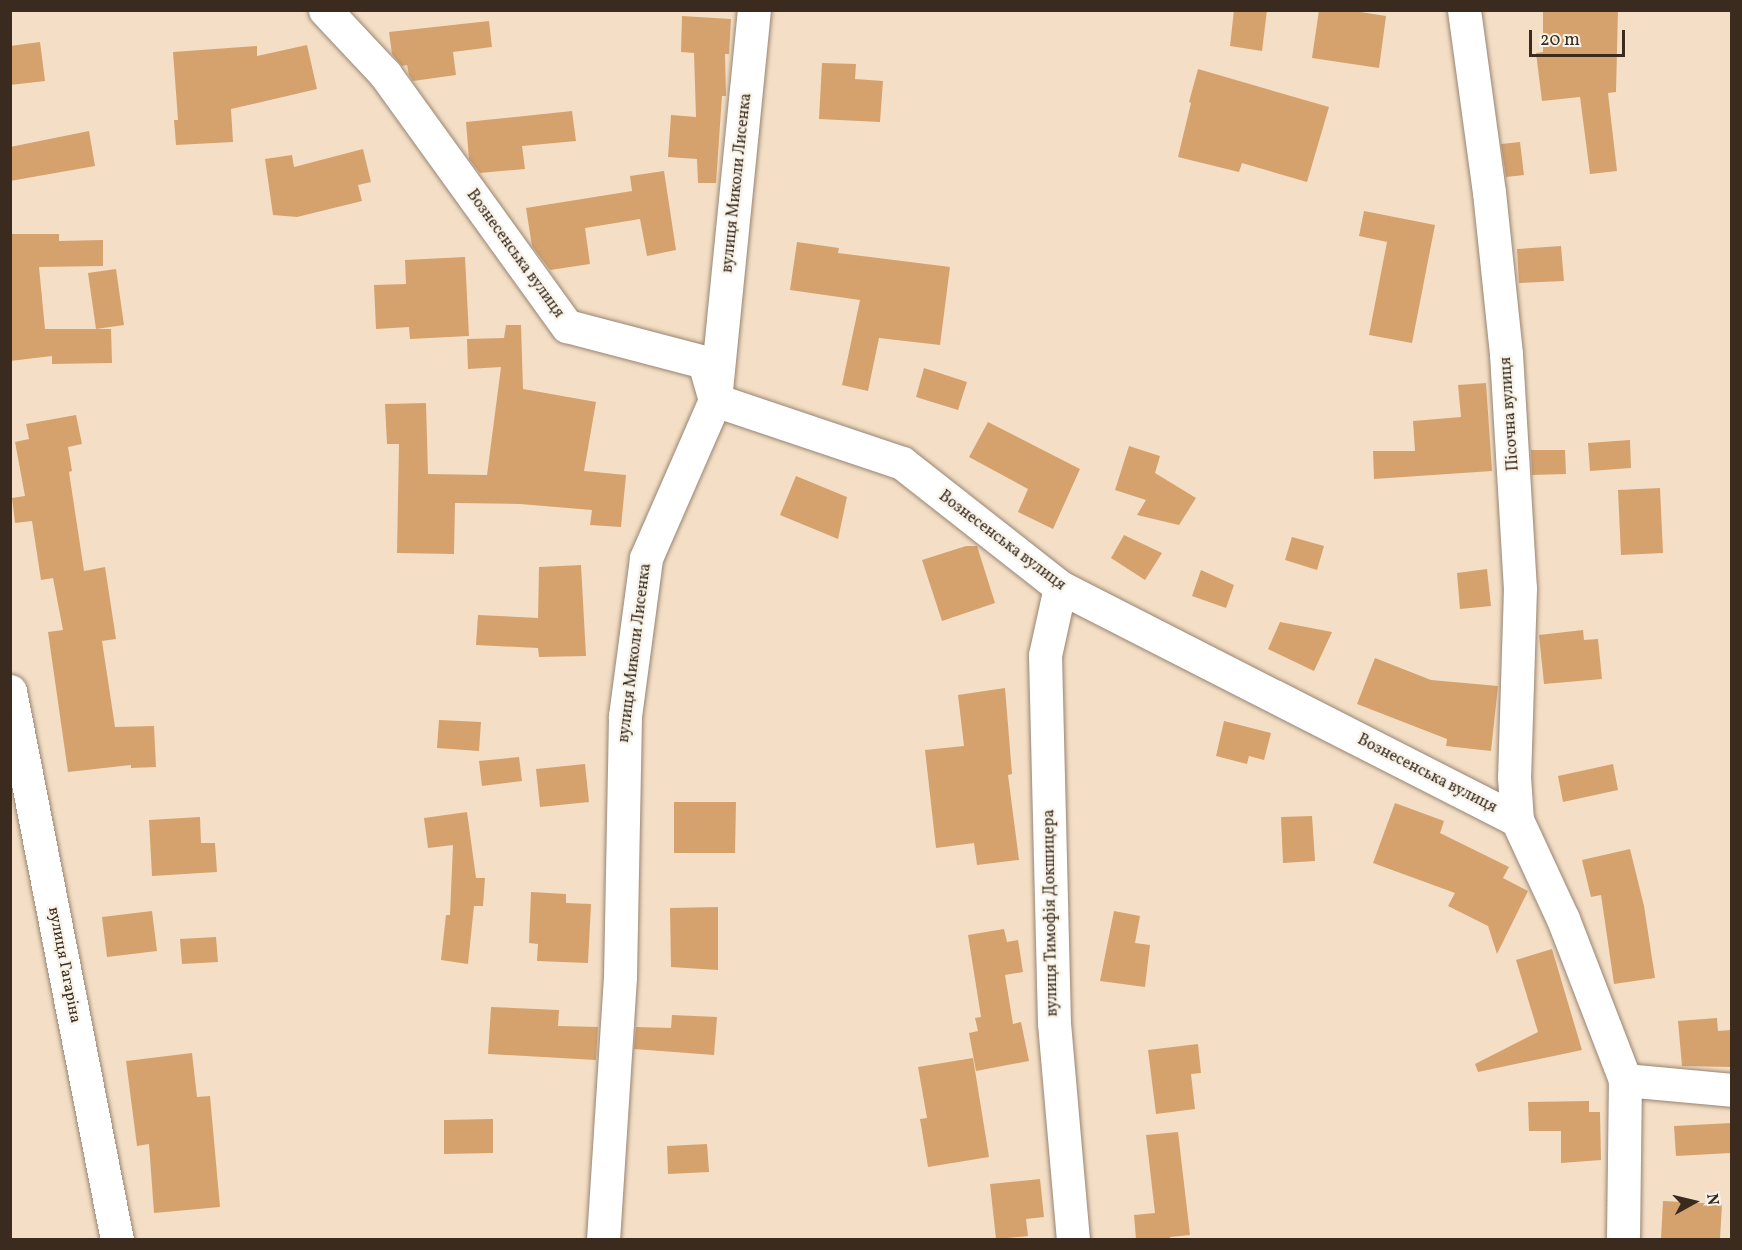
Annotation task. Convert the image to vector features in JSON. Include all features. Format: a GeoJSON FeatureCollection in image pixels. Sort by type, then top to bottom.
{"type":"FeatureCollection","features":[{"type":"Feature","properties":{"kind":"street","name":"Вознесенська вулиця"},"geometry":{"type":"LineString","coordinates":[[324,10],[385,74],[567,326],[704,362],[715,400],[902,463],[1060,587],[1517,820],[1563,919],[1625,1080]]}},
{"type":"Feature","properties":{"kind":"street","name":"вулиця Миколи Лисенка"},"geometry":{"type":"LineString","coordinates":[[603,1239],[620,977],[625,716],[646,558],[715,400],[754,10]]}},
{"type":"Feature","properties":{"kind":"street","name":"Пісочна вулиця"},"geometry":{"type":"LineString","coordinates":[[1464,10],[1489,192],[1506,354],[1520,588],[1514,777],[1517,820]]}},
{"type":"Feature","properties":{"kind":"street","name":"вулиця Тимофія Докшицера"},"geometry":{"type":"LineString","coordinates":[[1060,587],[1045,655],[1054,1023],[1073,1239]]}},
{"type":"Feature","properties":{"kind":"street","name":"вулиця Гагаріна"},"geometry":{"type":"LineString","coordinates":[[10,691],[117,1239]]}},
{"type":"Feature","properties":{"kind":"street"},"geometry":{"type":"LineString","coordinates":[[1623,1239],[1625,1080],[1731,1090]]}},
{"type":"Feature","properties":{"kind":"building"},"geometry":{"type":"Polygon","coordinates":[[[1234,10],[1267,10],[1262,51],[1230,46],[1234,10]]]}},
{"type":"Feature","properties":{"kind":"building"},"geometry":{"type":"Polygon","coordinates":[[[1319,10],[1348,10],[1386,16],[1379,68],[1312,58],[1319,10]]]}},
{"type":"Feature","properties":{"kind":"building"},"geometry":{"type":"Polygon","coordinates":[[[1543,10],[1618,10],[1616,92],[1608,93],[1617,171],[1590,174],[1580,97],[1542,101],[1536,53],[1543,52],[1543,10]]]}},
{"type":"Feature","properties":{"kind":"building"},"geometry":{"type":"Polygon","coordinates":[[[682,16],[731,19],[729,54],[725,54],[726,96],[722,96],[716,183],[698,183],[697,159],[668,157],[671,115],[696,117],[694,53],[681,52],[682,16]]]}},
{"type":"Feature","properties":{"kind":"building"},"geometry":{"type":"Polygon","coordinates":[[[489,21],[492,47],[453,52],[456,75],[413,81],[407,65],[402,66],[392,54],[389,32],[489,21]]]}},
{"type":"Feature","properties":{"kind":"building"},"geometry":{"type":"Polygon","coordinates":[[[40,42],[45,81],[10,85],[10,46],[40,42]]]}},
{"type":"Feature","properties":{"kind":"building"},"geometry":{"type":"Polygon","coordinates":[[[307,45],[317,89],[231,109],[233,142],[176,145],[174,120],[178,120],[173,52],[257,46],[257,56],[307,45]]]}},
{"type":"Feature","properties":{"kind":"building"},"geometry":{"type":"Polygon","coordinates":[[[822,63],[856,64],[855,79],[883,81],[880,122],[819,119],[822,63]]]}},
{"type":"Feature","properties":{"kind":"building"},"geometry":{"type":"Polygon","coordinates":[[[1198,69],[1329,107],[1307,182],[1242,163],[1239,172],[1178,157],[1198,69]]]}},
{"type":"Feature","properties":{"kind":"building"},"geometry":{"type":"Polygon","coordinates":[[[572,111],[576,141],[522,146],[525,169],[480,173],[469,159],[466,122],[572,111]]]}},
{"type":"Feature","properties":{"kind":"building"},"geometry":{"type":"Polygon","coordinates":[[[89,131],[95,166],[10,181],[10,147],[89,131]]]}},
{"type":"Feature","properties":{"kind":"building"},"geometry":{"type":"Polygon","coordinates":[[[1520,142],[1524,175],[1506,177],[1501,144],[1520,142]]]}},
{"type":"Feature","properties":{"kind":"building"},"geometry":{"type":"Polygon","coordinates":[[[363,149],[371,182],[358,185],[362,201],[297,217],[273,215],[265,159],[292,155],[294,167],[363,149]]]}},
{"type":"Feature","properties":{"kind":"building"},"geometry":{"type":"Polygon","coordinates":[[[664,171],[676,250],[647,256],[640,219],[585,228],[590,264],[550,270],[532,246],[526,208],[632,191],[630,176],[664,171]]]}},
{"type":"Feature","properties":{"kind":"building"},"geometry":{"type":"Polygon","coordinates":[[[1364,211],[1435,225],[1412,343],[1369,335],[1387,242],[1359,236],[1364,211]]]}},
{"type":"Feature","properties":{"kind":"building"},"geometry":{"type":"Polygon","coordinates":[[[10,234],[59,234],[59,241],[103,240],[103,266],[39,267],[45,329],[111,329],[112,363],[52,364],[52,356],[10,361],[10,234]]]}},
{"type":"Feature","properties":{"kind":"building"},"geometry":{"type":"Polygon","coordinates":[[[797,242],[839,248],[838,253],[950,267],[940,345],[879,338],[868,391],[842,385],[860,300],[790,290],[797,242]]]}},
{"type":"Feature","properties":{"kind":"building"},"geometry":{"type":"Polygon","coordinates":[[[1561,246],[1564,281],[1519,283],[1517,249],[1561,246]]]}},
{"type":"Feature","properties":{"kind":"building"},"geometry":{"type":"Polygon","coordinates":[[[465,257],[469,336],[410,339],[409,327],[376,329],[374,285],[406,284],[405,260],[465,257]]]}},
{"type":"Feature","properties":{"kind":"building"},"geometry":{"type":"Polygon","coordinates":[[[116,269],[124,325],[96,329],[88,273],[116,269]]]}},
{"type":"Feature","properties":{"kind":"building"},"geometry":{"type":"Polygon","coordinates":[[[506,325],[521,325],[523,389],[596,402],[584,471],[626,475],[621,527],[590,525],[592,510],[520,504],[455,503],[454,554],[397,553],[399,444],[387,444],[385,404],[426,403],[428,474],[487,475],[501,367],[468,369],[467,339],[504,338],[506,325]]]}},
{"type":"Feature","properties":{"kind":"building"},"geometry":{"type":"Polygon","coordinates":[[[924,368],[967,382],[958,410],[916,397],[924,368]]]}},
{"type":"Feature","properties":{"kind":"building"},"geometry":{"type":"Polygon","coordinates":[[[1486,383],[1492,471],[1374,479],[1373,451],[1415,451],[1413,421],[1461,417],[1458,385],[1486,383]]]}},
{"type":"Feature","properties":{"kind":"building"},"geometry":{"type":"Polygon","coordinates":[[[76,415],[82,444],[68,447],[72,471],[69,472],[84,571],[105,567],[116,639],[102,641],[115,727],[154,726],[156,767],[131,768],[131,765],[68,772],[48,632],[63,630],[53,578],[41,580],[32,521],[15,523],[12,498],[25,496],[15,442],[29,439],[26,424],[76,415]]]}},
{"type":"Feature","properties":{"kind":"building"},"geometry":{"type":"Polygon","coordinates":[[[988,422],[1080,469],[1053,529],[1018,512],[1028,489],[969,457],[988,422]]]}},
{"type":"Feature","properties":{"kind":"building"},"geometry":{"type":"Polygon","coordinates":[[[1630,440],[1631,468],[1590,471],[1588,443],[1630,440]]]}},
{"type":"Feature","properties":{"kind":"building"},"geometry":{"type":"Polygon","coordinates":[[[1129,446],[1160,456],[1155,473],[1196,498],[1179,525],[1137,515],[1146,500],[1115,490],[1129,446]]]}},
{"type":"Feature","properties":{"kind":"building"},"geometry":{"type":"Polygon","coordinates":[[[1531,450],[1565,450],[1566,474],[1532,475],[1531,450]]]}},
{"type":"Feature","properties":{"kind":"building"},"geometry":{"type":"Polygon","coordinates":[[[796,476],[847,497],[838,539],[780,515],[796,476]]]}},
{"type":"Feature","properties":{"kind":"building"},"geometry":{"type":"Polygon","coordinates":[[[1660,488],[1663,553],[1621,555],[1618,490],[1660,488]]]}},
{"type":"Feature","properties":{"kind":"building"},"geometry":{"type":"Polygon","coordinates":[[[1124,535],[1162,553],[1145,580],[1111,558],[1124,535]]]}},
{"type":"Feature","properties":{"kind":"building"},"geometry":{"type":"Polygon","coordinates":[[[1292,537],[1324,546],[1317,570],[1285,560],[1292,537]]]}},
{"type":"Feature","properties":{"kind":"building"},"geometry":{"type":"Polygon","coordinates":[[[966,546],[977,546],[995,603],[942,621],[922,560],[966,546]]]}},
{"type":"Feature","properties":{"kind":"building"},"geometry":{"type":"Polygon","coordinates":[[[581,565],[586,656],[539,657],[538,648],[476,645],[478,615],[538,618],[539,567],[581,565]]]}},
{"type":"Feature","properties":{"kind":"building"},"geometry":{"type":"Polygon","coordinates":[[[1487,569],[1491,606],[1460,609],[1457,573],[1487,569]]]}},
{"type":"Feature","properties":{"kind":"building"},"geometry":{"type":"Polygon","coordinates":[[[1201,570],[1234,585],[1226,608],[1192,596],[1201,570]]]}},
{"type":"Feature","properties":{"kind":"building"},"geometry":{"type":"Polygon","coordinates":[[[1280,622],[1332,632],[1314,671],[1268,649],[1280,622]]]}},
{"type":"Feature","properties":{"kind":"building"},"geometry":{"type":"Polygon","coordinates":[[[1583,630],[1584,640],[1598,639],[1602,679],[1544,684],[1539,635],[1583,630]]]}},
{"type":"Feature","properties":{"kind":"building"},"geometry":{"type":"Polygon","coordinates":[[[1375,658],[1431,680],[1498,686],[1491,751],[1446,746],[1447,739],[1357,704],[1375,658]]]}},
{"type":"Feature","properties":{"kind":"building"},"geometry":{"type":"Polygon","coordinates":[[[1005,688],[1012,774],[1008,775],[1019,860],[977,865],[974,843],[936,848],[925,750],[964,746],[958,695],[1005,688]]]}},
{"type":"Feature","properties":{"kind":"building"},"geometry":{"type":"Polygon","coordinates":[[[439,720],[481,722],[479,751],[437,748],[439,720]]]}},
{"type":"Feature","properties":{"kind":"building"},"geometry":{"type":"Polygon","coordinates":[[[1224,721],[1271,733],[1264,760],[1249,756],[1247,764],[1216,756],[1224,721]]]}},
{"type":"Feature","properties":{"kind":"building"},"geometry":{"type":"Polygon","coordinates":[[[519,757],[522,781],[482,786],[479,761],[519,757]]]}},
{"type":"Feature","properties":{"kind":"building"},"geometry":{"type":"Polygon","coordinates":[[[585,764],[589,802],[540,807],[536,769],[585,764]]]}},
{"type":"Feature","properties":{"kind":"building"},"geometry":{"type":"Polygon","coordinates":[[[1613,764],[1618,790],[1563,802],[1558,776],[1613,764]]]}},
{"type":"Feature","properties":{"kind":"building"},"geometry":{"type":"Polygon","coordinates":[[[674,802],[736,802],[735,853],[674,853],[674,802]]]}},
{"type":"Feature","properties":{"kind":"building"},"geometry":{"type":"Polygon","coordinates":[[[1395,803],[1444,821],[1440,833],[1509,867],[1503,878],[1528,891],[1497,954],[1488,926],[1448,906],[1455,893],[1373,863],[1395,803]]]}},
{"type":"Feature","properties":{"kind":"building"},"geometry":{"type":"Polygon","coordinates":[[[467,812],[476,878],[485,878],[483,906],[474,906],[468,964],[441,960],[446,915],[450,915],[453,845],[428,848],[424,818],[467,812]]]}},
{"type":"Feature","properties":{"kind":"building"},"geometry":{"type":"Polygon","coordinates":[[[1312,816],[1315,861],[1283,863],[1281,817],[1312,816]]]}},
{"type":"Feature","properties":{"kind":"building"},"geometry":{"type":"Polygon","coordinates":[[[200,817],[201,843],[215,843],[217,872],[152,876],[149,820],[200,817]]]}},
{"type":"Feature","properties":{"kind":"building"},"geometry":{"type":"Polygon","coordinates":[[[1630,849],[1644,906],[1655,978],[1614,984],[1601,895],[1591,897],[1582,860],[1630,849]]]}},
{"type":"Feature","properties":{"kind":"building"},"geometry":{"type":"Polygon","coordinates":[[[531,892],[566,894],[566,903],[591,904],[588,963],[537,961],[538,944],[529,943],[531,892]]]}},
{"type":"Feature","properties":{"kind":"building"},"geometry":{"type":"Polygon","coordinates":[[[718,907],[718,970],[671,967],[670,908],[718,907]]]}},
{"type":"Feature","properties":{"kind":"building"},"geometry":{"type":"Polygon","coordinates":[[[152,911],[157,951],[107,957],[102,917],[152,911]]]}},
{"type":"Feature","properties":{"kind":"building"},"geometry":{"type":"Polygon","coordinates":[[[1114,911],[1140,916],[1135,943],[1150,945],[1145,987],[1100,981],[1114,911]]]}},
{"type":"Feature","properties":{"kind":"building"},"geometry":{"type":"Polygon","coordinates":[[[1004,929],[1007,942],[1018,940],[1023,972],[1005,975],[1013,1024],[1021,1022],[1029,1061],[976,1071],[969,1033],[978,1031],[975,1018],[981,1017],[968,935],[1004,929]]]}},
{"type":"Feature","properties":{"kind":"building"},"geometry":{"type":"Polygon","coordinates":[[[216,937],[218,962],[182,964],[180,939],[216,937]]]}},
{"type":"Feature","properties":{"kind":"building"},"geometry":{"type":"Polygon","coordinates":[[[1552,949],[1582,1050],[1478,1072],[1475,1064],[1538,1032],[1516,960],[1552,949]]]}},
{"type":"Feature","properties":{"kind":"building"},"geometry":{"type":"Polygon","coordinates":[[[491,1007],[559,1010],[558,1026],[598,1027],[596,1060],[488,1054],[491,1007]]]}},
{"type":"Feature","properties":{"kind":"building"},"geometry":{"type":"Polygon","coordinates":[[[672,1015],[717,1017],[714,1055],[634,1049],[636,1027],[671,1028],[672,1015]]]}},
{"type":"Feature","properties":{"kind":"building"},"geometry":{"type":"Polygon","coordinates":[[[1717,1018],[1718,1031],[1731,1030],[1731,1067],[1682,1066],[1678,1021],[1717,1018]]]}},
{"type":"Feature","properties":{"kind":"building"},"geometry":{"type":"Polygon","coordinates":[[[1198,1044],[1201,1073],[1191,1074],[1195,1109],[1156,1114],[1148,1050],[1198,1044]]]}},
{"type":"Feature","properties":{"kind":"building"},"geometry":{"type":"Polygon","coordinates":[[[192,1053],[197,1097],[210,1096],[220,1207],[154,1213],[149,1144],[137,1146],[126,1061],[192,1053]]]}},
{"type":"Feature","properties":{"kind":"building"},"geometry":{"type":"Polygon","coordinates":[[[973,1058],[989,1157],[928,1167],[920,1119],[927,1118],[918,1067],[973,1058]]]}},
{"type":"Feature","properties":{"kind":"building"},"geometry":{"type":"Polygon","coordinates":[[[1589,1101],[1589,1112],[1600,1112],[1601,1160],[1561,1163],[1561,1131],[1529,1131],[1528,1102],[1589,1101]]]}},
{"type":"Feature","properties":{"kind":"building"},"geometry":{"type":"Polygon","coordinates":[[[493,1119],[493,1153],[444,1154],[444,1120],[493,1119]]]}},
{"type":"Feature","properties":{"kind":"building"},"geometry":{"type":"Polygon","coordinates":[[[1731,1123],[1731,1153],[1676,1156],[1674,1126],[1731,1123]]]}},
{"type":"Feature","properties":{"kind":"building"},"geometry":{"type":"Polygon","coordinates":[[[1178,1132],[1190,1235],[1170,1237],[1170,1239],[1136,1239],[1134,1215],[1155,1213],[1146,1135],[1178,1132]]]}},
{"type":"Feature","properties":{"kind":"building"},"geometry":{"type":"Polygon","coordinates":[[[707,1144],[709,1172],[668,1174],[667,1146],[707,1144]]]}},
{"type":"Feature","properties":{"kind":"building"},"geometry":{"type":"Polygon","coordinates":[[[1040,1179],[1044,1217],[1026,1219],[1028,1236],[996,1239],[990,1184],[1040,1179]]]}},
{"type":"Feature","properties":{"kind":"building"},"geometry":{"type":"Polygon","coordinates":[[[1663,1201],[1722,1204],[1720,1239],[1661,1239],[1663,1201]]]}}]}
